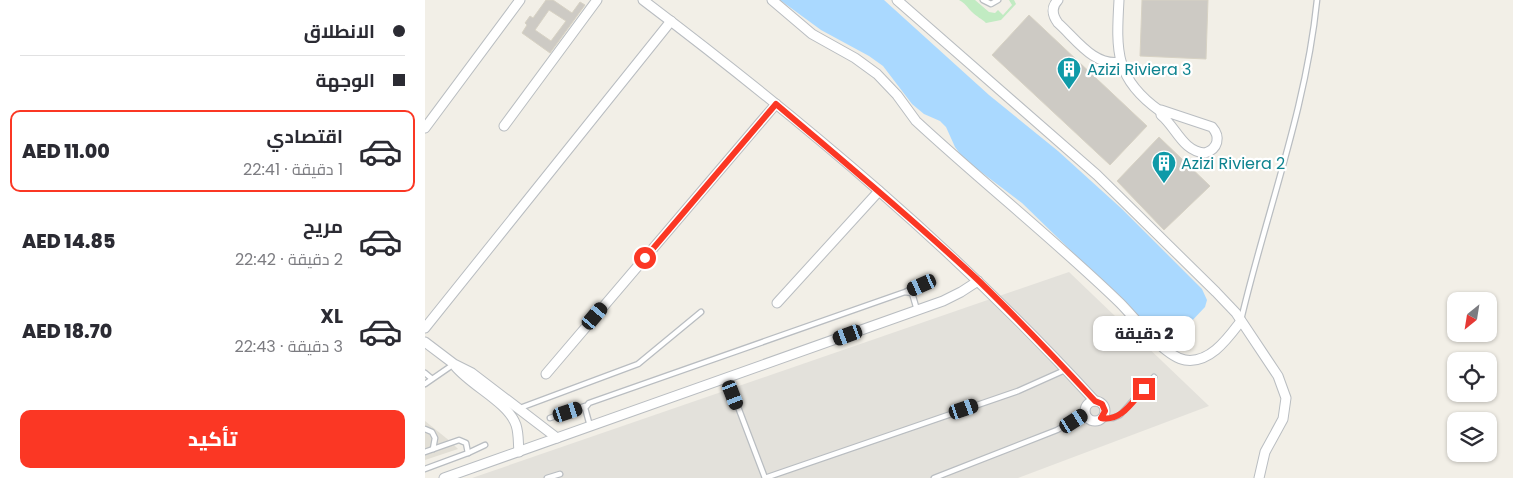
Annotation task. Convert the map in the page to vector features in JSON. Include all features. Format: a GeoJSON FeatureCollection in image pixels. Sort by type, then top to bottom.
{"type":"FeatureCollection","features":[{"type":"Feature","properties":{"kind":"street"},"geometry":{"type":"LineString","coordinates":[[425,128],[520,0]]}},
{"type":"Feature","properties":{"kind":"street"},"geometry":{"type":"LineString","coordinates":[[504,126],[597,0]]}},
{"type":"Feature","properties":{"kind":"street"},"geometry":{"type":"LineString","coordinates":[[643,0],[776,104],[879,191],[978,280],[1095,401],[1099,402],[1104,408],[1105,411],[1101,418],[1094,421],[1090,420],[1085,414],[1085,410],[1088,403],[1095,401]]}},
{"type":"Feature","properties":{"kind":"street"},"geometry":{"type":"LineString","coordinates":[[772,0],[812,34],[855,58],[877,74],[897,95],[917,121],[1086,271],[1169,353],[1185,360],[1203,359],[1218,347],[1241,321]]}},
{"type":"Feature","properties":{"kind":"street"},"geometry":{"type":"LineString","coordinates":[[897,0],[1103,180],[1216,292],[1241,321],[1278,376],[1286,398],[1283,419],[1265,452],[1259,478]]}},
{"type":"Feature","properties":{"kind":"street"},"geometry":{"type":"LineString","coordinates":[[1059,0],[1054,5],[1053,12],[1054,18],[1058,23],[1098,59],[1112,63],[1121,62]]}},
{"type":"Feature","properties":{"kind":"street"},"geometry":{"type":"LineString","coordinates":[[1119,0],[1117,44],[1121,62],[1134,88],[1147,102],[1160,111],[1161,115],[1171,124],[1184,143],[1191,149],[1205,153],[1215,146],[1218,138],[1212,127],[1164,110],[1160,111]]}},
{"type":"Feature","properties":{"kind":"street"},"geometry":{"type":"LineString","coordinates":[[425,328],[671,21]]}},
{"type":"Feature","properties":{"kind":"street"},"geometry":{"type":"LineString","coordinates":[[546,374],[776,104]]}},
{"type":"Feature","properties":{"kind":"street"},"geometry":{"type":"LineString","coordinates":[[777,303],[879,191]]}},
{"type":"Feature","properties":{"kind":"street"},"geometry":{"type":"LineString","coordinates":[[444,478],[467,474],[557,438],[917,310],[952,297],[978,280]]}},
{"type":"Feature","properties":{"kind":"street"},"geometry":{"type":"LineString","coordinates":[[425,342],[454,364],[472,373],[557,438]]}},
{"type":"Feature","properties":{"kind":"street"},"geometry":{"type":"LineString","coordinates":[[454,364],[464,376],[504,408],[513,419],[518,431],[519,452]]}},
{"type":"Feature","properties":{"kind":"lane"},"geometry":{"type":"LineString","coordinates":[[983,0],[991,4],[998,0]]}},
{"type":"Feature","properties":{"kind":"lane"},"geometry":{"type":"LineString","coordinates":[[1241,321],[1261,242],[1295,124],[1307,70],[1317,0]]}},
{"type":"Feature","properties":{"kind":"lane"},"geometry":{"type":"LineString","coordinates":[[551,418],[922,285]]}},
{"type":"Feature","properties":{"kind":"lane"},"geometry":{"type":"LineString","coordinates":[[907,291],[913,296],[917,310]]}},
{"type":"Feature","properties":{"kind":"lane"},"geometry":{"type":"LineString","coordinates":[[518,409],[638,364],[701,312]]}},
{"type":"Feature","properties":{"kind":"lane"},"geometry":{"type":"LineString","coordinates":[[425,384],[431,378],[454,364]]}},
{"type":"Feature","properties":{"kind":"lane"},"geometry":{"type":"LineString","coordinates":[[727,378],[765,478],[1018,390],[1066,369]]}},
{"type":"Feature","properties":{"kind":"lane"},"geometry":{"type":"LineString","coordinates":[[425,373],[431,378]]}},
{"type":"Feature","properties":{"kind":"lane"},"geometry":{"type":"LineString","coordinates":[[1101,418],[1113,418],[1120,415],[1154,377]]}},
{"type":"Feature","properties":{"kind":"lane"},"geometry":{"type":"LineString","coordinates":[[585,406],[590,426]]}},
{"type":"Feature","properties":{"kind":"lane"},"geometry":{"type":"LineString","coordinates":[[935,478],[1057,430],[1085,414]]}},
{"type":"Feature","properties":{"kind":"lane"},"geometry":{"type":"LineString","coordinates":[[425,429],[432,432],[435,438],[433,449]]}},
{"type":"Feature","properties":{"kind":"lane"},"geometry":{"type":"LineString","coordinates":[[425,452],[459,440],[466,444],[468,453]]}},
{"type":"Feature","properties":{"kind":"lane"},"geometry":{"type":"LineString","coordinates":[[425,469],[485,445]]}},
{"type":"Feature","properties":{"kind":"lane"},"geometry":{"type":"LineString","coordinates":[[547,478],[560,474]]}},
{"type":"Feature","properties":{"kind":"shaded area"},"geometry":{"type":"Polygon","coordinates":[[[1069,272],[1209,406],[1018,478],[472,478],[1069,272]]]}},
{"type":"Feature","properties":{"kind":"shaded area"},"geometry":{"type":"Polygon","coordinates":[[[425,421],[451,442],[458,449],[425,460],[425,421]]]}},
{"type":"Feature","properties":{"kind":"green space"},"geometry":{"type":"Polygon","coordinates":[[[959,0],[975,0],[989,12],[995,13],[998,10],[1003,15],[1012,5],[1009,0],[1014,0],[1016,4],[1001,20],[986,23],[959,0]]]}},
{"type":"Feature","properties":{"kind":"water"},"geometry":{"type":"Polygon","coordinates":[[[780,0],[884,0],[989,95],[1058,151],[1122,209],[1202,289],[1207,300],[1205,307],[1172,342],[1165,342],[1022,203],[964,159],[955,147],[946,127],[940,121],[924,114],[912,104],[883,66],[869,56],[821,30],[780,0]]]}},
{"type":"Feature","properties":{"kind":"building"},"geometry":{"type":"Polygon","coordinates":[[[546,0],[553,0],[572,13],[580,2],[585,5],[550,53],[522,33],[527,25],[525,23],[530,16],[533,18],[546,0]],[[549,10],[535,30],[551,41],[566,21],[549,10]]]}},
{"type":"Feature","properties":{"kind":"building"},"geometry":{"type":"Polygon","coordinates":[[[1142,0],[1208,0],[1206,59],[1140,56],[1142,0]]]}},
{"type":"Feature","properties":{"kind":"building","name":"Azizi Riviera 3"},"geometry":{"type":"Polygon","coordinates":[[[1029,15],[1147,126],[1110,165],[992,55],[1029,15]]]}},
{"type":"Feature","properties":{"kind":"building","name":"Azizi Riviera 2"},"geometry":{"type":"Polygon","coordinates":[[[1159,137],[1210,186],[1164,230],[1117,181],[1159,137]]]}},
{"type":"Feature","properties":{"kind":"place","name":"Azizi Riviera 3"},"geometry":{"type":"Point","coordinates":[1069,90]}},
{"type":"Feature","properties":{"kind":"place","name":"Azizi Riviera 2"},"geometry":{"type":"Point","coordinates":[1164,184]}},
{"type":"Feature","properties":{"kind":"route"},"geometry":{"type":"LineString","coordinates":[[645,258],[776,104],[879,191],[978,280],[1041,342],[1095,401],[1102,404],[1105,411],[1101,418],[1113,418],[1120,415],[1144,389]]}}]}
